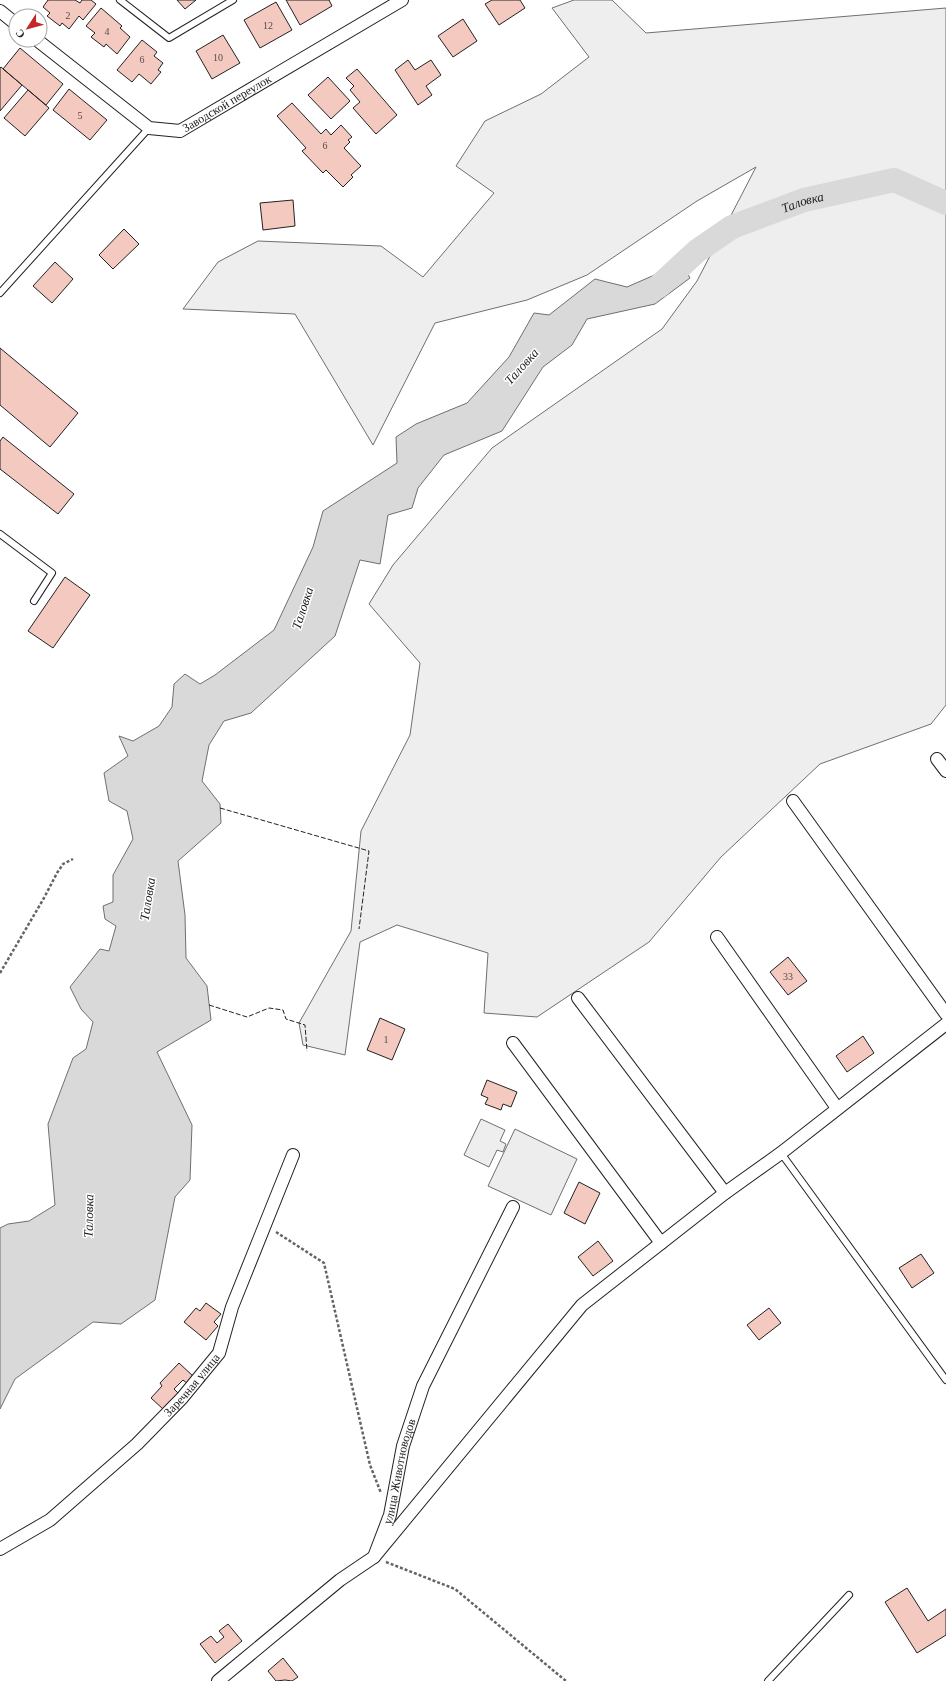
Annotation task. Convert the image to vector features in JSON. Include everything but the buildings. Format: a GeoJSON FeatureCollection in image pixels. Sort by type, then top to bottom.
{"type":"FeatureCollection","features":[{"type":"Feature","properties":{"kind":"street","name":"Заводской переулок"},"geometry":{"type":"LineString","coordinates":[[149,128],[180,131],[402,0]]}},
{"type":"Feature","properties":{"kind":"street"},"geometry":{"type":"LineString","coordinates":[[0,11],[8,18]]}},
{"type":"Feature","properties":{"kind":"street"},"geometry":{"type":"LineString","coordinates":[[47,48],[149,128]]}},
{"type":"Feature","properties":{"kind":"street"},"geometry":{"type":"LineString","coordinates":[[937,759],[946,771]]}},
{"type":"Feature","properties":{"kind":"street"},"geometry":{"type":"LineString","coordinates":[[793,801],[946,1014]]}},
{"type":"Feature","properties":{"kind":"street"},"geometry":{"type":"LineString","coordinates":[[716,937],[837,1108]]}},
{"type":"Feature","properties":{"kind":"street"},"geometry":{"type":"LineString","coordinates":[[578,998],[724,1193]]}},
{"type":"Feature","properties":{"kind":"street"},"geometry":{"type":"LineString","coordinates":[[218,1681],[340,1580],[374,1557],[582,1305],[724,1193],[781,1153],[946,1024]]}},
{"type":"Feature","properties":{"kind":"street"},"geometry":{"type":"LineString","coordinates":[[513,1043],[661,1243]]}},
{"type":"Feature","properties":{"kind":"street","name":"Заречная улица"},"geometry":{"type":"LineString","coordinates":[[0,1549],[50,1520],[137,1444],[182,1398],[219,1353],[232,1307],[293,1155]]}},
{"type":"Feature","properties":{"kind":"street","name":"улица Животноводов"},"geometry":{"type":"LineString","coordinates":[[374,1557],[390,1515],[403,1446],[422,1386],[513,1207]]}},
{"type":"Feature","properties":{"kind":"lane"},"geometry":{"type":"LineString","coordinates":[[120,0],[169,38],[233,0]]}},
{"type":"Feature","properties":{"kind":"lane"},"geometry":{"type":"LineString","coordinates":[[0,292],[149,128]]}},
{"type":"Feature","properties":{"kind":"lane"},"geometry":{"type":"LineString","coordinates":[[0,534],[52,573],[34,601]]}},
{"type":"Feature","properties":{"kind":"lane"},"geometry":{"type":"LineString","coordinates":[[781,1153],[946,1380]]}},
{"type":"Feature","properties":{"kind":"lane"},"geometry":{"type":"LineString","coordinates":[[768,1681],[849,1595]]}},
{"type":"Feature","properties":{"kind":"path"},"geometry":{"type":"LineString","coordinates":[[0,973],[57,873],[63,864],[73,859]]}},
{"type":"Feature","properties":{"kind":"path"},"geometry":{"type":"LineString","coordinates":[[265,1225],[324,1263],[370,1465],[381,1494]]}},
{"type":"Feature","properties":{"kind":"path"},"geometry":{"type":"LineString","coordinates":[[374,1557],[455,1589],[566,1681]]}},
{"type":"Feature","properties":{"kind":"shaded area"},"geometry":{"type":"Polygon","coordinates":[[[574,0],[612,0],[646,33],[946,8],[946,705],[931,724],[820,764],[721,857],[649,942],[537,1017],[484,1013],[488,953],[397,925],[360,942],[345,1055],[303,1045],[299,1023],[351,931],[361,831],[410,735],[420,663],[369,604],[393,565],[492,448],[662,329],[697,281],[756,167],[697,201],[587,275],[527,300],[435,323],[373,445],[295,314],[183,309],[218,262],[258,241],[381,246],[423,277],[494,193],[456,166],[485,121],[541,94],[589,57],[552,8],[574,0]]]}},
{"type":"Feature","properties":{"kind":"shaded area"},"geometry":{"type":"Polygon","coordinates":[[[481,1119],[505,1130],[500,1141],[506,1144],[503,1152],[497,1150],[489,1167],[464,1155],[481,1119]]]}},
{"type":"Feature","properties":{"kind":"shaded area"},"geometry":{"type":"Polygon","coordinates":[[[515,1129],[577,1159],[551,1215],[488,1186],[515,1129]]]}},
{"type":"Feature","properties":{"kind":"water"},"geometry":{"type":"Polygon","coordinates":[[[682,263],[690,278],[655,304],[587,319],[572,345],[543,367],[502,431],[444,455],[418,488],[412,508],[388,515],[380,564],[360,560],[335,636],[251,713],[224,721],[209,745],[202,781],[220,804],[221,823],[178,861],[185,915],[186,958],[207,986],[211,1020],[157,1052],[192,1125],[190,1180],[175,1197],[155,1300],[121,1324],[93,1322],[15,1379],[0,1409],[0,1228],[8,1224],[29,1221],[55,1205],[48,1124],[73,1058],[86,1049],[93,1022],[81,1009],[70,987],[100,949],[109,951],[116,926],[105,919],[103,906],[113,902],[113,875],[133,839],[127,811],[109,801],[104,773],[128,756],[119,736],[133,741],[159,726],[172,707],[174,684],[185,674],[200,684],[215,675],[274,630],[313,547],[323,511],[397,463],[396,437],[416,424],[467,403],[509,357],[534,313],[549,315],[595,279],[627,287],[682,263]]]}},
{"type":"Feature","properties":{"kind":"waterway","name":"Таловка"},"geometry":{"type":"LineString","coordinates":[[659,286],[697,251],[732,227],[804,200],[894,180],[946,203]]}},
{"type":"Feature","properties":{"kind":"fence"},"geometry":{"type":"LineString","coordinates":[[220,808],[369,851],[359,929]]}},
{"type":"Feature","properties":{"kind":"fence"},"geometry":{"type":"LineString","coordinates":[[209,1005],[247,1017],[269,1008],[283,1010],[286,1019],[305,1025],[307,1051]]}}]}
